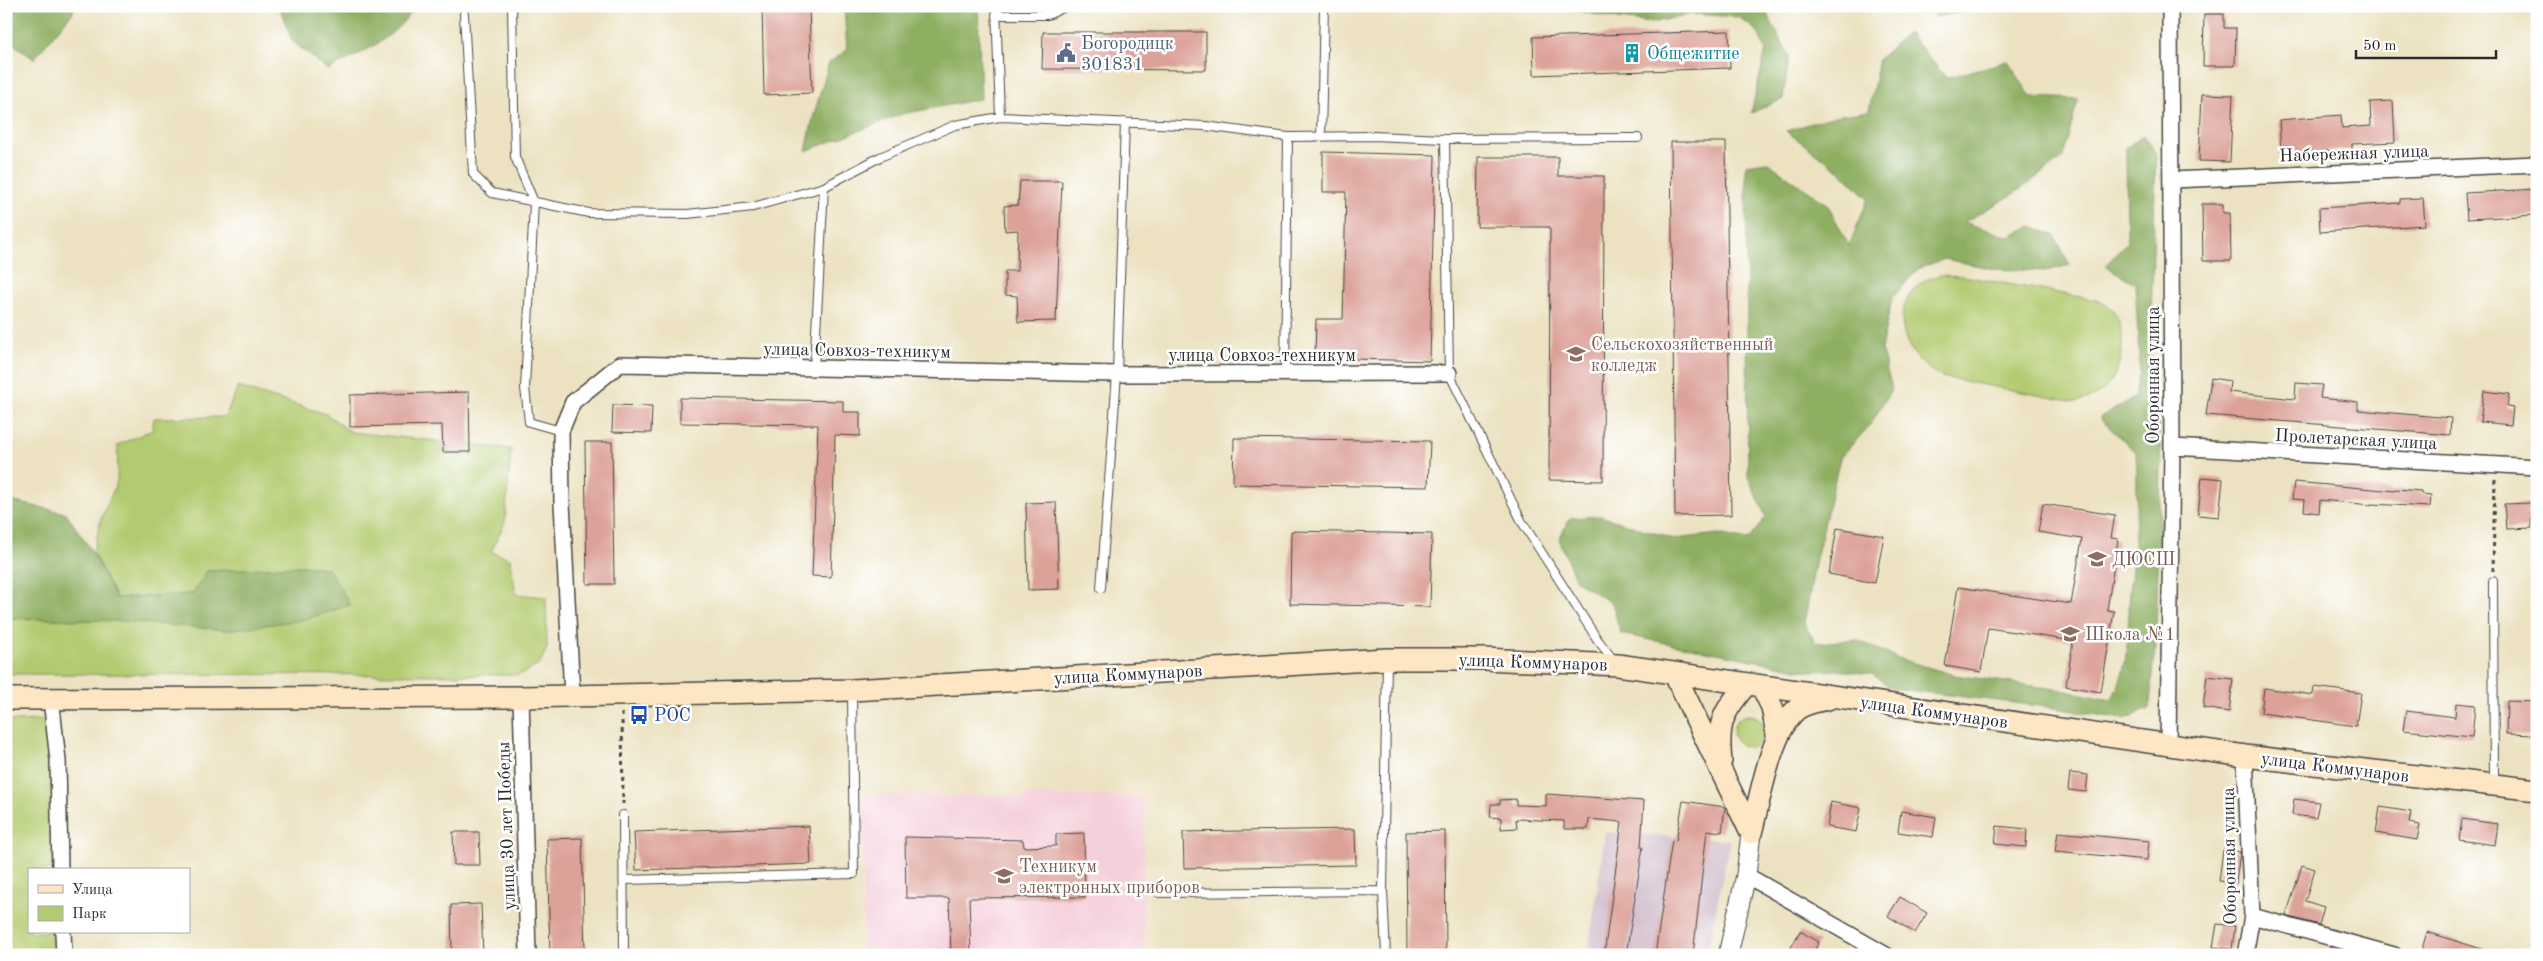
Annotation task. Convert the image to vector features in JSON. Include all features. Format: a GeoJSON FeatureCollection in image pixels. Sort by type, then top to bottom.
{"type":"FeatureCollection","features":[{"type":"Feature","properties":{"kind":"main road","name":"улица Коммунаров"},"geometry":{"type":"LineString","coordinates":[[6,699],[521,697],[852,690],[1387,659],[1484,659],[1618,665],[1675,675],[2245,756],[2537,790]]}},
{"type":"Feature","properties":{"kind":"main road"},"geometry":{"type":"LineString","coordinates":[[1675,675],[1751,833]]}},
{"type":"Feature","properties":{"kind":"main road"},"geometry":{"type":"LineString","coordinates":[[1722,772],[1718,738],[1721,719],[1728,706],[1754,686],[1772,707],[1777,735]]}},
{"type":"Feature","properties":{"kind":"main road"},"geometry":{"type":"LineString","coordinates":[[1751,833],[1777,735],[1796,710],[1809,703],[1836,698]]}},
{"type":"Feature","properties":{"kind":"street","name":"Оборонная улица"},"geometry":{"type":"LineString","coordinates":[[2168,745],[2172,447],[2170,6]]}},
{"type":"Feature","properties":{"kind":"street","name":"Набережная улица"},"geometry":{"type":"LineString","coordinates":[[2172,180],[2537,164]]}},
{"type":"Feature","properties":{"kind":"street","name":"улица Совхоз-техникум"},"geometry":{"type":"LineString","coordinates":[[572,695],[562,503],[562,430],[572,402],[620,364],[1117,374],[1449,373]]}},
{"type":"Feature","properties":{"kind":"street","name":"Пролетарская улица"},"geometry":{"type":"LineString","coordinates":[[2172,447],[2537,467]]}},
{"type":"Feature","properties":{"kind":"street","name":"улица 30 лет Победы"},"geometry":{"type":"LineString","coordinates":[[521,697],[528,955]]}},
{"type":"Feature","properties":{"kind":"street"},"geometry":{"type":"LineString","coordinates":[[51,699],[58,760],[60,868]]}},
{"type":"Feature","properties":{"kind":"street","name":"Оборонная улица"},"geometry":{"type":"LineString","coordinates":[[2245,756],[2252,916],[2245,955]]}},
{"type":"Feature","properties":{"kind":"street"},"geometry":{"type":"LineString","coordinates":[[1728,955],[1746,876],[1751,833]]}},
{"type":"Feature","properties":{"kind":"street"},"geometry":{"type":"LineString","coordinates":[[1746,876],[1886,955]]}},
{"type":"Feature","properties":{"kind":"street"},"geometry":{"type":"LineString","coordinates":[[2252,916],[2394,955]]}},
{"type":"Feature","properties":{"kind":"street"},"geometry":{"type":"LineString","coordinates":[[63,934],[64,955]]}},
{"type":"Feature","properties":{"kind":"lane"},"geometry":{"type":"LineString","coordinates":[[512,6],[515,157],[534,202],[525,388],[529,422],[562,430]]}},
{"type":"Feature","properties":{"kind":"lane"},"geometry":{"type":"LineString","coordinates":[[996,6],[1000,117]]}},
{"type":"Feature","properties":{"kind":"lane"},"geometry":{"type":"LineString","coordinates":[[996,15],[1048,15],[1066,6]]}},
{"type":"Feature","properties":{"kind":"lane"},"geometry":{"type":"LineString","coordinates":[[1321,137],[1324,6]]}},
{"type":"Feature","properties":{"kind":"lane"},"geometry":{"type":"LineString","coordinates":[[464,14],[473,174],[492,193],[590,214],[687,214],[753,207],[824,187],[880,157],[954,125],[1000,117],[1204,126],[1288,137],[1373,136],[1445,139],[1638,138]]}},
{"type":"Feature","properties":{"kind":"lane"},"geometry":{"type":"LineString","coordinates":[[1101,588],[1117,374],[1125,122]]}},
{"type":"Feature","properties":{"kind":"lane"},"geometry":{"type":"LineString","coordinates":[[1285,374],[1288,137]]}},
{"type":"Feature","properties":{"kind":"lane"},"geometry":{"type":"LineString","coordinates":[[1445,139],[1449,373],[1522,522],[1597,639],[1618,665]]}},
{"type":"Feature","properties":{"kind":"lane"},"geometry":{"type":"LineString","coordinates":[[814,368],[824,187]]}},
{"type":"Feature","properties":{"kind":"lane"},"geometry":{"type":"LineString","coordinates":[[2493,581],[2494,786]]}},
{"type":"Feature","properties":{"kind":"lane"},"geometry":{"type":"LineString","coordinates":[[1386,955],[1383,891],[1387,659]]}},
{"type":"Feature","properties":{"kind":"lane"},"geometry":{"type":"LineString","coordinates":[[624,880],[854,874],[852,690]]}},
{"type":"Feature","properties":{"kind":"lane"},"geometry":{"type":"LineString","coordinates":[[623,814],[624,955]]}},
{"type":"Feature","properties":{"kind":"lane"},"geometry":{"type":"LineString","coordinates":[[1159,893],[1383,891]]}},
{"type":"Feature","properties":{"kind":"path"},"geometry":{"type":"LineString","coordinates":[[2493,581],[2496,466]]}},
{"type":"Feature","properties":{"kind":"path"},"geometry":{"type":"LineString","coordinates":[[622,694],[623,814]]}},
{"type":"Feature","properties":{"kind":"shaded area","name":"Техникум электронных приборов"},"geometry":{"type":"Polygon","coordinates":[[[863,795],[1144,796],[1144,955],[863,955],[863,795]]]}},
{"type":"Feature","properties":{"kind":"shaded area"},"geometry":{"type":"Polygon","coordinates":[[[1605,832],[1730,840],[1707,955],[1588,955],[1605,832]]]}},
{"type":"Feature","properties":{"kind":"green space"},"geometry":{"type":"Polygon","coordinates":[[[6,6],[75,6],[73,12],[34,59],[11,42],[6,43],[6,6]]]}},
{"type":"Feature","properties":{"kind":"green space"},"geometry":{"type":"Polygon","coordinates":[[[279,6],[413,6],[399,27],[388,36],[377,44],[328,70],[292,41],[279,6]]]}},
{"type":"Feature","properties":{"kind":"green space"},"geometry":{"type":"Polygon","coordinates":[[[844,6],[978,6],[981,99],[902,114],[806,151],[813,118],[829,63],[847,50],[844,6]]]}},
{"type":"Feature","properties":{"kind":"green space"},"geometry":{"type":"Polygon","coordinates":[[[1554,6],[1763,6],[1789,56],[1783,99],[1751,113],[1766,50],[1757,31],[1739,17],[1690,14],[1652,23],[1618,19],[1554,6]]]}},
{"type":"Feature","properties":{"kind":"green space"},"geometry":{"type":"Polygon","coordinates":[[[1932,6],[1992,6],[1936,17],[1932,6]]]}},
{"type":"Feature","properties":{"kind":"green space"},"geometry":{"type":"Polygon","coordinates":[[[1908,32],[1946,78],[2008,61],[2031,97],[2078,99],[2063,158],[2012,195],[1964,222],[2009,237],[2031,226],[2054,235],[2070,265],[2046,271],[1994,269],[1945,259],[1919,268],[1892,298],[1881,349],[1892,389],[1870,425],[1840,458],[1816,559],[1804,624],[1816,643],[1857,640],[1897,658],[1954,675],[2062,690],[2111,700],[2122,675],[2127,648],[2137,470],[2136,452],[2099,418],[2134,398],[2140,371],[2135,283],[2105,266],[2127,242],[2126,148],[2144,135],[2156,154],[2149,385],[2158,422],[2161,460],[2157,601],[2154,666],[2149,709],[2124,719],[2048,707],[1891,688],[1872,674],[1838,670],[1808,671],[1621,634],[1612,603],[1576,581],[1559,539],[1570,518],[1600,516],[1674,539],[1718,534],[1748,540],[1766,517],[1748,477],[1746,165],[1767,162],[1828,205],[1849,246],[1868,199],[1840,171],[1786,131],[1835,116],[1869,111],[1879,59],[1908,32]]]}},
{"type":"Feature","properties":{"kind":"green space"},"geometry":{"type":"Polygon","coordinates":[[[1940,275],[1963,276],[2097,300],[2108,306],[2118,318],[2122,338],[2120,358],[2114,376],[2106,388],[2098,394],[2075,402],[1942,377],[1918,359],[1904,334],[1902,320],[1904,307],[1911,294],[1922,282],[1940,275]]]}},
{"type":"Feature","properties":{"kind":"green space"},"geometry":{"type":"Polygon","coordinates":[[[238,387],[326,414],[351,432],[511,449],[505,522],[491,552],[510,558],[516,594],[546,597],[547,648],[539,665],[519,675],[6,674],[6,618],[122,621],[227,630],[328,568],[303,566],[207,571],[193,594],[116,598],[93,553],[101,519],[117,482],[118,445],[152,430],[154,418],[225,417],[238,387]]]}},
{"type":"Feature","properties":{"kind":"green space"},"geometry":{"type":"Polygon","coordinates":[[[6,500],[66,513],[93,553],[116,598],[193,594],[207,571],[303,566],[328,568],[350,605],[303,620],[227,630],[122,621],[6,618],[6,500]]]}},
{"type":"Feature","properties":{"kind":"green space"},"geometry":{"type":"Polygon","coordinates":[[[1749,715],[1761,719],[1765,731],[1761,743],[1749,747],[1737,743],[1733,731],[1737,719],[1749,715]]]}},
{"type":"Feature","properties":{"kind":"green space"},"geometry":{"type":"Polygon","coordinates":[[[44,720],[55,770],[53,868],[28,868],[28,934],[52,934],[52,955],[6,955],[6,721],[44,720]]]}},
{"type":"Feature","properties":{"kind":"building"},"geometry":{"type":"Polygon","coordinates":[[[762,6],[809,6],[812,93],[764,95],[762,6]]]}},
{"type":"Feature","properties":{"kind":"building"},"geometry":{"type":"Polygon","coordinates":[[[2204,14],[2224,14],[2224,28],[2236,28],[2235,66],[2203,66],[2204,14]]]}},
{"type":"Feature","properties":{"kind":"building","name":"Общежитие"},"geometry":{"type":"Polygon","coordinates":[[[1729,31],[1730,68],[1534,75],[1533,37],[1729,31]]]}},
{"type":"Feature","properties":{"kind":"building"},"geometry":{"type":"Polygon","coordinates":[[[1043,32],[1206,32],[1206,70],[1042,69],[1043,32]]]}},
{"type":"Feature","properties":{"kind":"building"},"geometry":{"type":"Polygon","coordinates":[[[2202,94],[2233,95],[2230,162],[2199,161],[2202,94]]]}},
{"type":"Feature","properties":{"kind":"building"},"geometry":{"type":"Polygon","coordinates":[[[2393,101],[2395,142],[2352,144],[2352,150],[2281,152],[2279,120],[2341,115],[2342,128],[2371,126],[2370,102],[2393,101]]]}},
{"type":"Feature","properties":{"kind":"building"},"geometry":{"type":"Polygon","coordinates":[[[1671,142],[1726,142],[1731,515],[1675,516],[1671,142]]]}},
{"type":"Feature","properties":{"kind":"building"},"geometry":{"type":"Polygon","coordinates":[[[1323,152],[1435,155],[1430,361],[1315,358],[1316,319],[1343,319],[1346,192],[1323,192],[1323,152]]]}},
{"type":"Feature","properties":{"kind":"building","name":"Сельскохозяйственный колледж"},"geometry":{"type":"Polygon","coordinates":[[[1478,157],[1558,157],[1558,176],[1604,176],[1603,481],[1549,480],[1550,227],[1477,227],[1478,157]]]}},
{"type":"Feature","properties":{"kind":"building"},"geometry":{"type":"Polygon","coordinates":[[[1020,181],[1062,181],[1056,321],[1018,322],[1017,296],[1005,295],[1005,271],[1017,271],[1018,230],[1005,231],[1004,206],[1018,205],[1020,181]]]}},
{"type":"Feature","properties":{"kind":"building"},"geometry":{"type":"Polygon","coordinates":[[[2537,189],[2537,215],[2467,219],[2465,193],[2537,189]]]}},
{"type":"Feature","properties":{"kind":"building"},"geometry":{"type":"Polygon","coordinates":[[[2423,198],[2425,225],[2320,232],[2319,208],[2400,203],[2400,199],[2423,198]]]}},
{"type":"Feature","properties":{"kind":"building"},"geometry":{"type":"Polygon","coordinates":[[[2202,204],[2223,204],[2223,213],[2230,213],[2231,261],[2203,261],[2202,204]]]}},
{"type":"Feature","properties":{"kind":"building"},"geometry":{"type":"Polygon","coordinates":[[[2211,378],[2230,381],[2229,392],[2295,399],[2296,383],[2322,385],[2320,398],[2358,402],[2358,410],[2451,418],[2450,435],[2206,415],[2211,378]]]}},
{"type":"Feature","properties":{"kind":"building"},"geometry":{"type":"Polygon","coordinates":[[[2484,391],[2509,394],[2507,407],[2513,408],[2511,425],[2480,422],[2484,391]]]}},
{"type":"Feature","properties":{"kind":"building"},"geometry":{"type":"Polygon","coordinates":[[[469,392],[470,452],[443,452],[442,425],[350,427],[350,395],[469,392]]]}},
{"type":"Feature","properties":{"kind":"building"},"geometry":{"type":"Polygon","coordinates":[[[680,398],[843,401],[843,412],[860,412],[860,436],[835,435],[831,577],[812,576],[818,425],[680,423],[680,398]]]}},
{"type":"Feature","properties":{"kind":"building"},"geometry":{"type":"Polygon","coordinates":[[[613,405],[652,406],[651,433],[612,432],[613,405]]]}},
{"type":"Feature","properties":{"kind":"building"},"geometry":{"type":"Polygon","coordinates":[[[1234,438],[1430,441],[1428,487],[1233,484],[1234,438]]]}},
{"type":"Feature","properties":{"kind":"building"},"geometry":{"type":"Polygon","coordinates":[[[585,442],[612,442],[614,584],[587,584],[585,442]]]}},
{"type":"Feature","properties":{"kind":"building"},"geometry":{"type":"Polygon","coordinates":[[[2202,477],[2223,479],[2219,517],[2198,515],[2202,477]]]}},
{"type":"Feature","properties":{"kind":"building"},"geometry":{"type":"Polygon","coordinates":[[[2294,482],[2395,491],[2395,489],[2421,491],[2421,494],[2431,495],[2430,507],[2371,505],[2320,500],[2319,513],[2304,511],[2305,500],[2292,499],[2294,482]]]}},
{"type":"Feature","properties":{"kind":"building"},"geometry":{"type":"Polygon","coordinates":[[[1056,502],[1059,589],[1028,590],[1026,503],[1056,502]]]}},
{"type":"Feature","properties":{"kind":"building"},"geometry":{"type":"Polygon","coordinates":[[[2531,503],[2532,528],[2506,529],[2504,504],[2531,503]]]}},
{"type":"Feature","properties":{"kind":"building","name":"Школа №1"},"geometry":{"type":"Polygon","coordinates":[[[2043,504],[2115,515],[2111,538],[2118,539],[2107,610],[2114,611],[2101,692],[2066,686],[2073,641],[1988,628],[1981,672],[1945,666],[1958,587],[2071,604],[2082,539],[2038,532],[2043,504]]]}},
{"type":"Feature","properties":{"kind":"building"},"geometry":{"type":"Polygon","coordinates":[[[1837,528],[1884,536],[1875,583],[1829,574],[1837,528]]]}},
{"type":"Feature","properties":{"kind":"building"},"geometry":{"type":"Polygon","coordinates":[[[1291,531],[1432,534],[1430,607],[1290,604],[1291,531]]]}},
{"type":"Feature","properties":{"kind":"building"},"geometry":{"type":"Polygon","coordinates":[[[2207,676],[2233,679],[2229,712],[2203,708],[2207,676]]]}},
{"type":"Feature","properties":{"kind":"building"},"geometry":{"type":"Polygon","coordinates":[[[2314,687],[2361,693],[2356,726],[2261,713],[2264,688],[2313,695],[2314,687]]]}},
{"type":"Feature","properties":{"kind":"building"},"geometry":{"type":"Polygon","coordinates":[[[2507,701],[2537,702],[2537,735],[2506,734],[2507,701]]]}},
{"type":"Feature","properties":{"kind":"building"},"geometry":{"type":"Polygon","coordinates":[[[2456,703],[2475,705],[2472,737],[2403,730],[2406,711],[2455,717],[2456,703]]]}},
{"type":"Feature","properties":{"kind":"building"},"geometry":{"type":"Polygon","coordinates":[[[2070,773],[2088,775],[2086,792],[2068,790],[2070,773]]]}},
{"type":"Feature","properties":{"kind":"building"},"geometry":{"type":"Polygon","coordinates":[[[1546,794],[1644,801],[1641,847],[1643,847],[1626,955],[1604,955],[1622,822],[1589,819],[1588,829],[1564,829],[1564,821],[1516,819],[1517,828],[1501,829],[1501,818],[1490,817],[1491,804],[1500,804],[1500,800],[1516,799],[1516,805],[1546,806],[1546,794]]]}},
{"type":"Feature","properties":{"kind":"building"},"geometry":{"type":"Polygon","coordinates":[[[2294,799],[2319,802],[2316,818],[2292,815],[2294,799]]]}},
{"type":"Feature","properties":{"kind":"building"},"geometry":{"type":"Polygon","coordinates":[[[1683,801],[1725,807],[1722,832],[1707,830],[1693,955],[1655,955],[1672,840],[1676,841],[1683,801]]]}},
{"type":"Feature","properties":{"kind":"building"},"geometry":{"type":"Polygon","coordinates":[[[1831,802],[1861,808],[1856,832],[1827,827],[1831,802]]]}},
{"type":"Feature","properties":{"kind":"building"},"geometry":{"type":"Polygon","coordinates":[[[2380,807],[2411,812],[2409,823],[2420,825],[2417,840],[2376,833],[2380,807]]]}},
{"type":"Feature","properties":{"kind":"building"},"geometry":{"type":"Polygon","coordinates":[[[1901,811],[1936,817],[1933,837],[1898,832],[1901,811]]]}},
{"type":"Feature","properties":{"kind":"building"},"geometry":{"type":"Polygon","coordinates":[[[2462,819],[2498,824],[2495,845],[2459,840],[2462,819]]]}},
{"type":"Feature","properties":{"kind":"building"},"geometry":{"type":"Polygon","coordinates":[[[809,826],[811,864],[636,870],[634,832],[809,826]]]}},
{"type":"Feature","properties":{"kind":"building"},"geometry":{"type":"Polygon","coordinates":[[[1997,826],[2027,829],[2026,847],[1995,844],[1997,826]]]}},
{"type":"Feature","properties":{"kind":"building"},"geometry":{"type":"Polygon","coordinates":[[[1355,829],[1356,865],[1184,868],[1183,832],[1355,829]]]}},
{"type":"Feature","properties":{"kind":"building"},"geometry":{"type":"Polygon","coordinates":[[[1445,831],[1446,955],[1407,955],[1406,832],[1445,831]]]}},
{"type":"Feature","properties":{"kind":"building"},"geometry":{"type":"Polygon","coordinates":[[[453,832],[479,832],[480,865],[454,865],[453,832]]]}},
{"type":"Feature","properties":{"kind":"building"},"geometry":{"type":"Polygon","coordinates":[[[2058,832],[2149,841],[2147,860],[2055,851],[2058,832]]]}},
{"type":"Feature","properties":{"kind":"building"},"geometry":{"type":"Polygon","coordinates":[[[1084,833],[1085,897],[969,898],[971,955],[951,955],[949,898],[906,898],[905,837],[1023,840],[1024,847],[1056,846],[1056,834],[1084,833]]]}},
{"type":"Feature","properties":{"kind":"building"},"geometry":{"type":"Polygon","coordinates":[[[582,838],[585,954],[550,955],[547,839],[582,838]]]}},
{"type":"Feature","properties":{"kind":"building"},"geometry":{"type":"Polygon","coordinates":[[[2223,850],[2240,852],[2236,883],[2219,881],[2223,850]]]}},
{"type":"Feature","properties":{"kind":"building"},"geometry":{"type":"Polygon","coordinates":[[[2302,865],[2315,869],[2305,901],[2324,907],[2319,925],[2286,916],[2302,865]]]}},
{"type":"Feature","properties":{"kind":"building"},"geometry":{"type":"Polygon","coordinates":[[[1900,897],[1927,913],[1915,933],[1888,916],[1900,897]]]}},
{"type":"Feature","properties":{"kind":"building"},"geometry":{"type":"Polygon","coordinates":[[[481,904],[483,955],[452,955],[451,905],[481,904]]]}},
{"type":"Feature","properties":{"kind":"building"},"geometry":{"type":"Polygon","coordinates":[[[2217,924],[2235,926],[2232,949],[2213,947],[2217,924]]]}},
{"type":"Feature","properties":{"kind":"building"},"geometry":{"type":"Polygon","coordinates":[[[1800,931],[1819,942],[1812,955],[1787,955],[1800,931]]]}},
{"type":"Feature","properties":{"kind":"building"},"geometry":{"type":"Polygon","coordinates":[[[2427,932],[2488,951],[2487,955],[2442,955],[2422,949],[2427,932]]]}},
{"type":"Feature","properties":{"kind":"place","name":"Богородицк 301831"},"geometry":{"type":"Point","coordinates":[1066,53]}},
{"type":"Feature","properties":{"kind":"place","name":"Общежитие"},"geometry":{"type":"Point","coordinates":[1632,53]}},
{"type":"Feature","properties":{"kind":"place","name":"Сельскохозяйственный колледж"},"geometry":{"type":"Point","coordinates":[1576,354]}},
{"type":"Feature","properties":{"kind":"place","name":"ДЮСШ"},"geometry":{"type":"Point","coordinates":[2097,559]}},
{"type":"Feature","properties":{"kind":"place","name":"Школа №1"},"geometry":{"type":"Point","coordinates":[2070,634]}},
{"type":"Feature","properties":{"kind":"place","name":"РОС"},"geometry":{"type":"Point","coordinates":[639,715]}},
{"type":"Feature","properties":{"kind":"place","name":"Техникум электронных приборов"},"geometry":{"type":"Point","coordinates":[1004,876]}}]}
